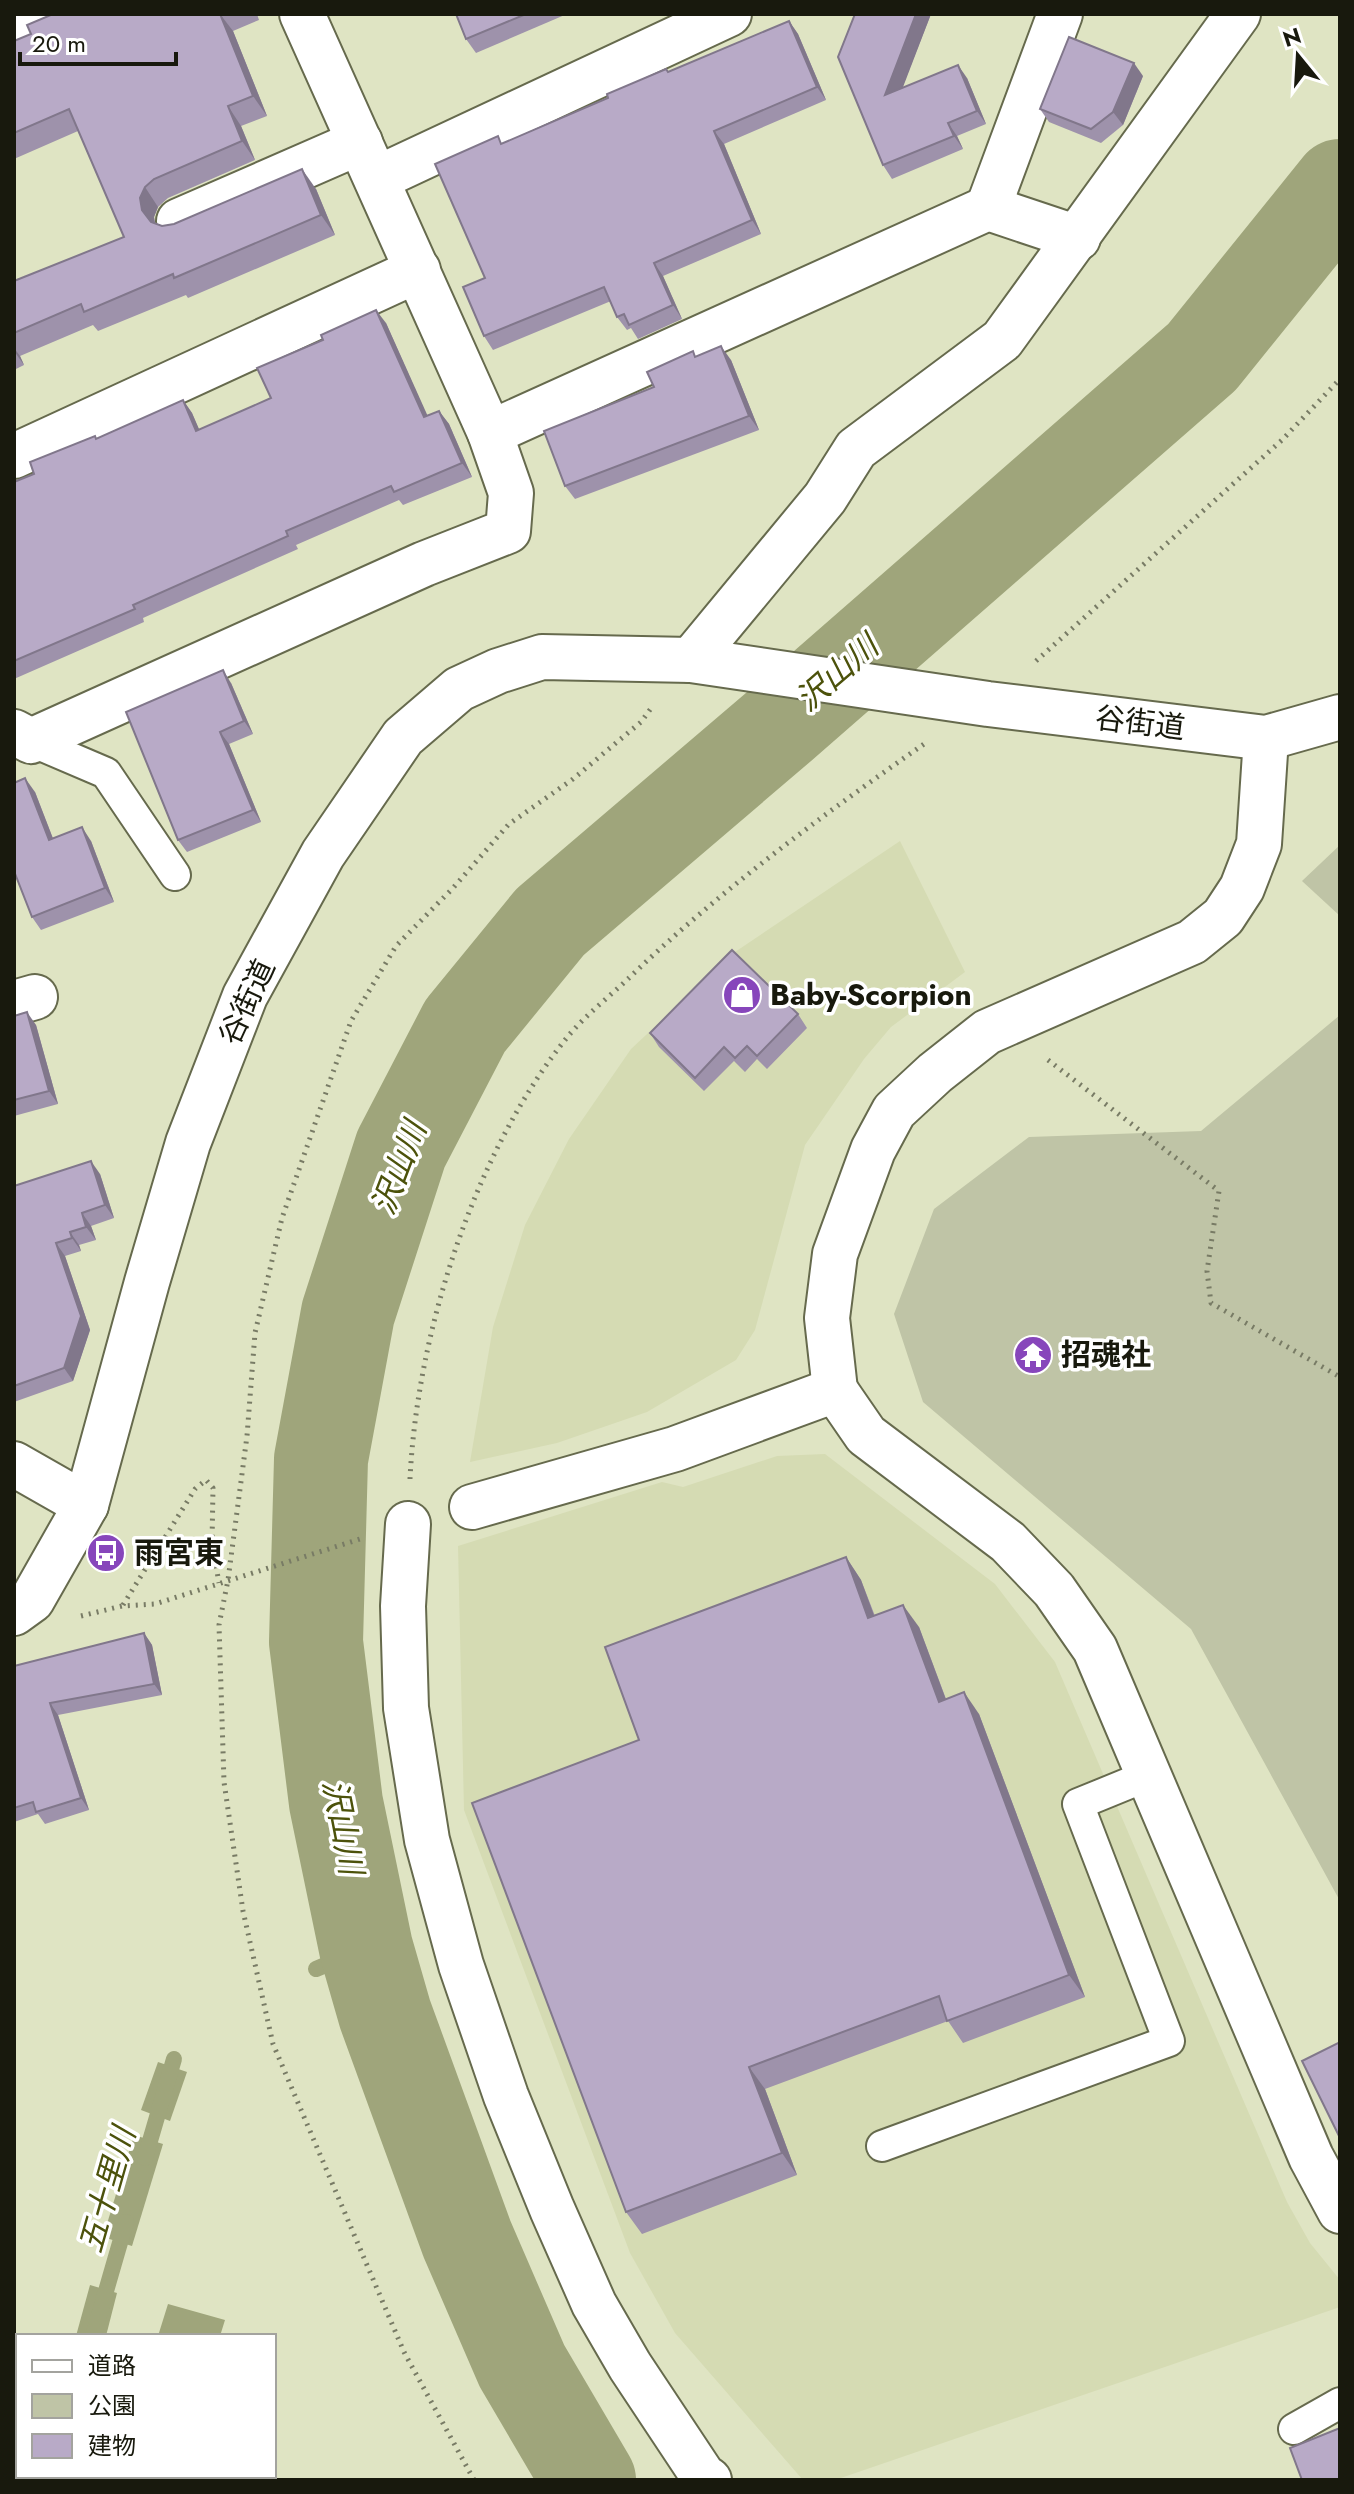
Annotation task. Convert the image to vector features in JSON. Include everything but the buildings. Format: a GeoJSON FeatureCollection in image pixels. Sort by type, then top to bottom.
{"type":"FeatureCollection","features":[{"type":"Feature","properties":{"kind":"street"},"geometry":{"type":"LineString","coordinates":[[14,20],[27,14]]}},
{"type":"Feature","properties":{"kind":"street"},"geometry":{"type":"LineString","coordinates":[[23,737],[424,564],[508,531],[511,493],[490,433],[302,14]]}},
{"type":"Feature","properties":{"kind":"street"},"geometry":{"type":"LineString","coordinates":[[179,221],[369,160],[729,14]]}},
{"type":"Feature","properties":{"kind":"street"},"geometry":{"type":"LineString","coordinates":[[988,208],[1060,14]]}},
{"type":"Feature","properties":{"kind":"street"},"geometry":{"type":"LineString","coordinates":[[711,664],[856,449],[1002,340],[1238,14]]}},
{"type":"Feature","properties":{"kind":"street"},"geometry":{"type":"LineString","coordinates":[[490,433],[988,208],[1078,238]]}},
{"type":"Feature","properties":{"kind":"street"},"geometry":{"type":"LineString","coordinates":[[14,456],[418,270]]}},
{"type":"Feature","properties":{"kind":"street","name":"谷街道"},"geometry":{"type":"LineString","coordinates":[[14,1613],[32,1600],[86,1505],[188,1143],[245,996],[323,854],[403,737],[459,689],[498,671],[542,657],[711,664],[988,704],[1266,738],[1340,717]]}},
{"type":"Feature","properties":{"kind":"street"},"geometry":{"type":"LineString","coordinates":[[1266,738],[1259,844],[1242,888],[1223,917],[1192,942],[987,1032],[935,1073],[894,1111],[873,1150],[835,1254],[827,1318],[835,1390],[866,1435],[1008,1542],[1054,1590],[1095,1649],[1311,2157],[1340,2211]]}},
{"type":"Feature","properties":{"kind":"street"},"geometry":{"type":"LineString","coordinates":[[472,1507],[675,1449],[835,1390]]}},
{"type":"Feature","properties":{"kind":"street"},"geometry":{"type":"LineString","coordinates":[[14,1464],[86,1505]]}},
{"type":"Feature","properties":{"kind":"street"},"geometry":{"type":"LineString","coordinates":[[408,1524],[403,1606],[406,1708],[427,1840],[461,1965],[506,2096],[594,2304],[630,2366],[703,2476],[709,2480]]}},
{"type":"Feature","properties":{"kind":"lane"},"geometry":{"type":"LineString","coordinates":[[23,737],[106,773],[175,875]]}},
{"type":"Feature","properties":{"kind":"lane"},"geometry":{"type":"LineString","coordinates":[[882,2146],[1169,2041],[1078,1804],[1149,1775]]}},
{"type":"Feature","properties":{"kind":"lane"},"geometry":{"type":"LineString","coordinates":[[1294,2429],[1340,2403]]}},
{"type":"Feature","properties":{"kind":"path"},"geometry":{"type":"LineString","coordinates":[[988,704],[1198,518],[1282,440],[1340,379]]}},
{"type":"Feature","properties":{"kind":"path"},"geometry":{"type":"LineString","coordinates":[[474,2480],[404,2352],[273,2044],[243,1911],[224,1782],[219,1625],[247,1436],[255,1333],[282,1218],[351,1021],[396,946],[453,888],[509,824],[573,779],[711,664]]}},
{"type":"Feature","properties":{"kind":"path"},"geometry":{"type":"LineString","coordinates":[[155,1604],[408,1524],[412,1444],[435,1315],[457,1243],[503,1136],[538,1079],[570,1034],[674,934],[930,740]]}},
{"type":"Feature","properties":{"kind":"path"},"geometry":{"type":"LineString","coordinates":[[1002,1025],[1219,1191],[1207,1271],[1211,1303],[1340,1377]]}},
{"type":"Feature","properties":{"kind":"path"},"geometry":{"type":"LineString","coordinates":[[122,1606],[195,1489],[206,1480],[213,1488],[212,1543],[219,1583]]}},
{"type":"Feature","properties":{"kind":"shaded area"},"geometry":{"type":"Polygon","coordinates":[[[900,841],[965,972],[891,1027],[864,1059],[805,1145],[755,1330],[736,1360],[647,1412],[557,1443],[470,1462],[493,1327],[525,1225],[569,1139],[631,1049],[735,952],[900,841]]]}},
{"type":"Feature","properties":{"kind":"shaded area"},"geometry":{"type":"Polygon","coordinates":[[[825,1454],[995,1584],[1055,1662],[1287,2202],[1310,2243],[1340,2280],[1340,2307],[835,2480],[803,2480],[675,2333],[630,2253],[464,1810],[458,1546],[662,1482],[683,1487],[777,1456],[825,1454]]]}},
{"type":"Feature","properties":{"kind":"shaded area"},"geometry":{"type":"Polygon","coordinates":[[[158,2062],[187,2072],[170,2121],[141,2110],[158,2062]]]}},
{"type":"Feature","properties":{"kind":"shaded area"},"geometry":{"type":"Polygon","coordinates":[[[134,2135],[163,2144],[132,2246],[103,2237],[134,2135]]]}},
{"type":"Feature","properties":{"kind":"shaded area"},"geometry":{"type":"Polygon","coordinates":[[[90,2285],[117,2293],[107,2334],[77,2334],[90,2285]]]}},
{"type":"Feature","properties":{"kind":"shaded area"},"geometry":{"type":"Polygon","coordinates":[[[168,2304],[225,2320],[221,2334],[159,2334],[168,2304]]]}},
{"type":"Feature","properties":{"kind":"green space"},"geometry":{"type":"Polygon","coordinates":[[[1340,845],[1340,916],[1302,881],[1340,845]]]}},
{"type":"Feature","properties":{"kind":"green space"},"geometry":{"type":"Polygon","coordinates":[[[1340,1015],[1340,1901],[1191,1629],[923,1402],[894,1314],[934,1209],[1029,1137],[1201,1131],[1340,1015]]]}},
{"type":"Feature","properties":{"kind":"waterway","name":"沢山川"},"geometry":{"type":"LineString","coordinates":[[589,2480],[522,2366],[467,2239],[385,2014],[366,1948],[336,1803],[316,1642],[321,1459],[348,1313],[401,1149],[465,1026],[550,922],[1202,357],[1340,186]]}},
{"type":"Feature","properties":{"kind":"waterway","name":"五十里川"},"geometry":{"type":"LineString","coordinates":[[316,1969],[366,1948]]}},
{"type":"Feature","properties":{"kind":"waterway","name":"五十里川"},"geometry":{"type":"LineString","coordinates":[[145,2158],[174,2059]]}},
{"type":"Feature","properties":{"kind":"waterway","name":"五十里川"},"geometry":{"type":"LineString","coordinates":[[94,2334],[126,2222]]}},
{"type":"Feature","properties":{"kind":"place","name":"Baby-Scorpion"},"geometry":{"type":"Point","coordinates":[742,995]}},
{"type":"Feature","properties":{"kind":"place","name":"招魂社"},"geometry":{"type":"Point","coordinates":[1033,1355]}},
{"type":"Feature","properties":{"kind":"place","name":"雨宮東"},"geometry":{"type":"Point","coordinates":[106,1553]}}]}
